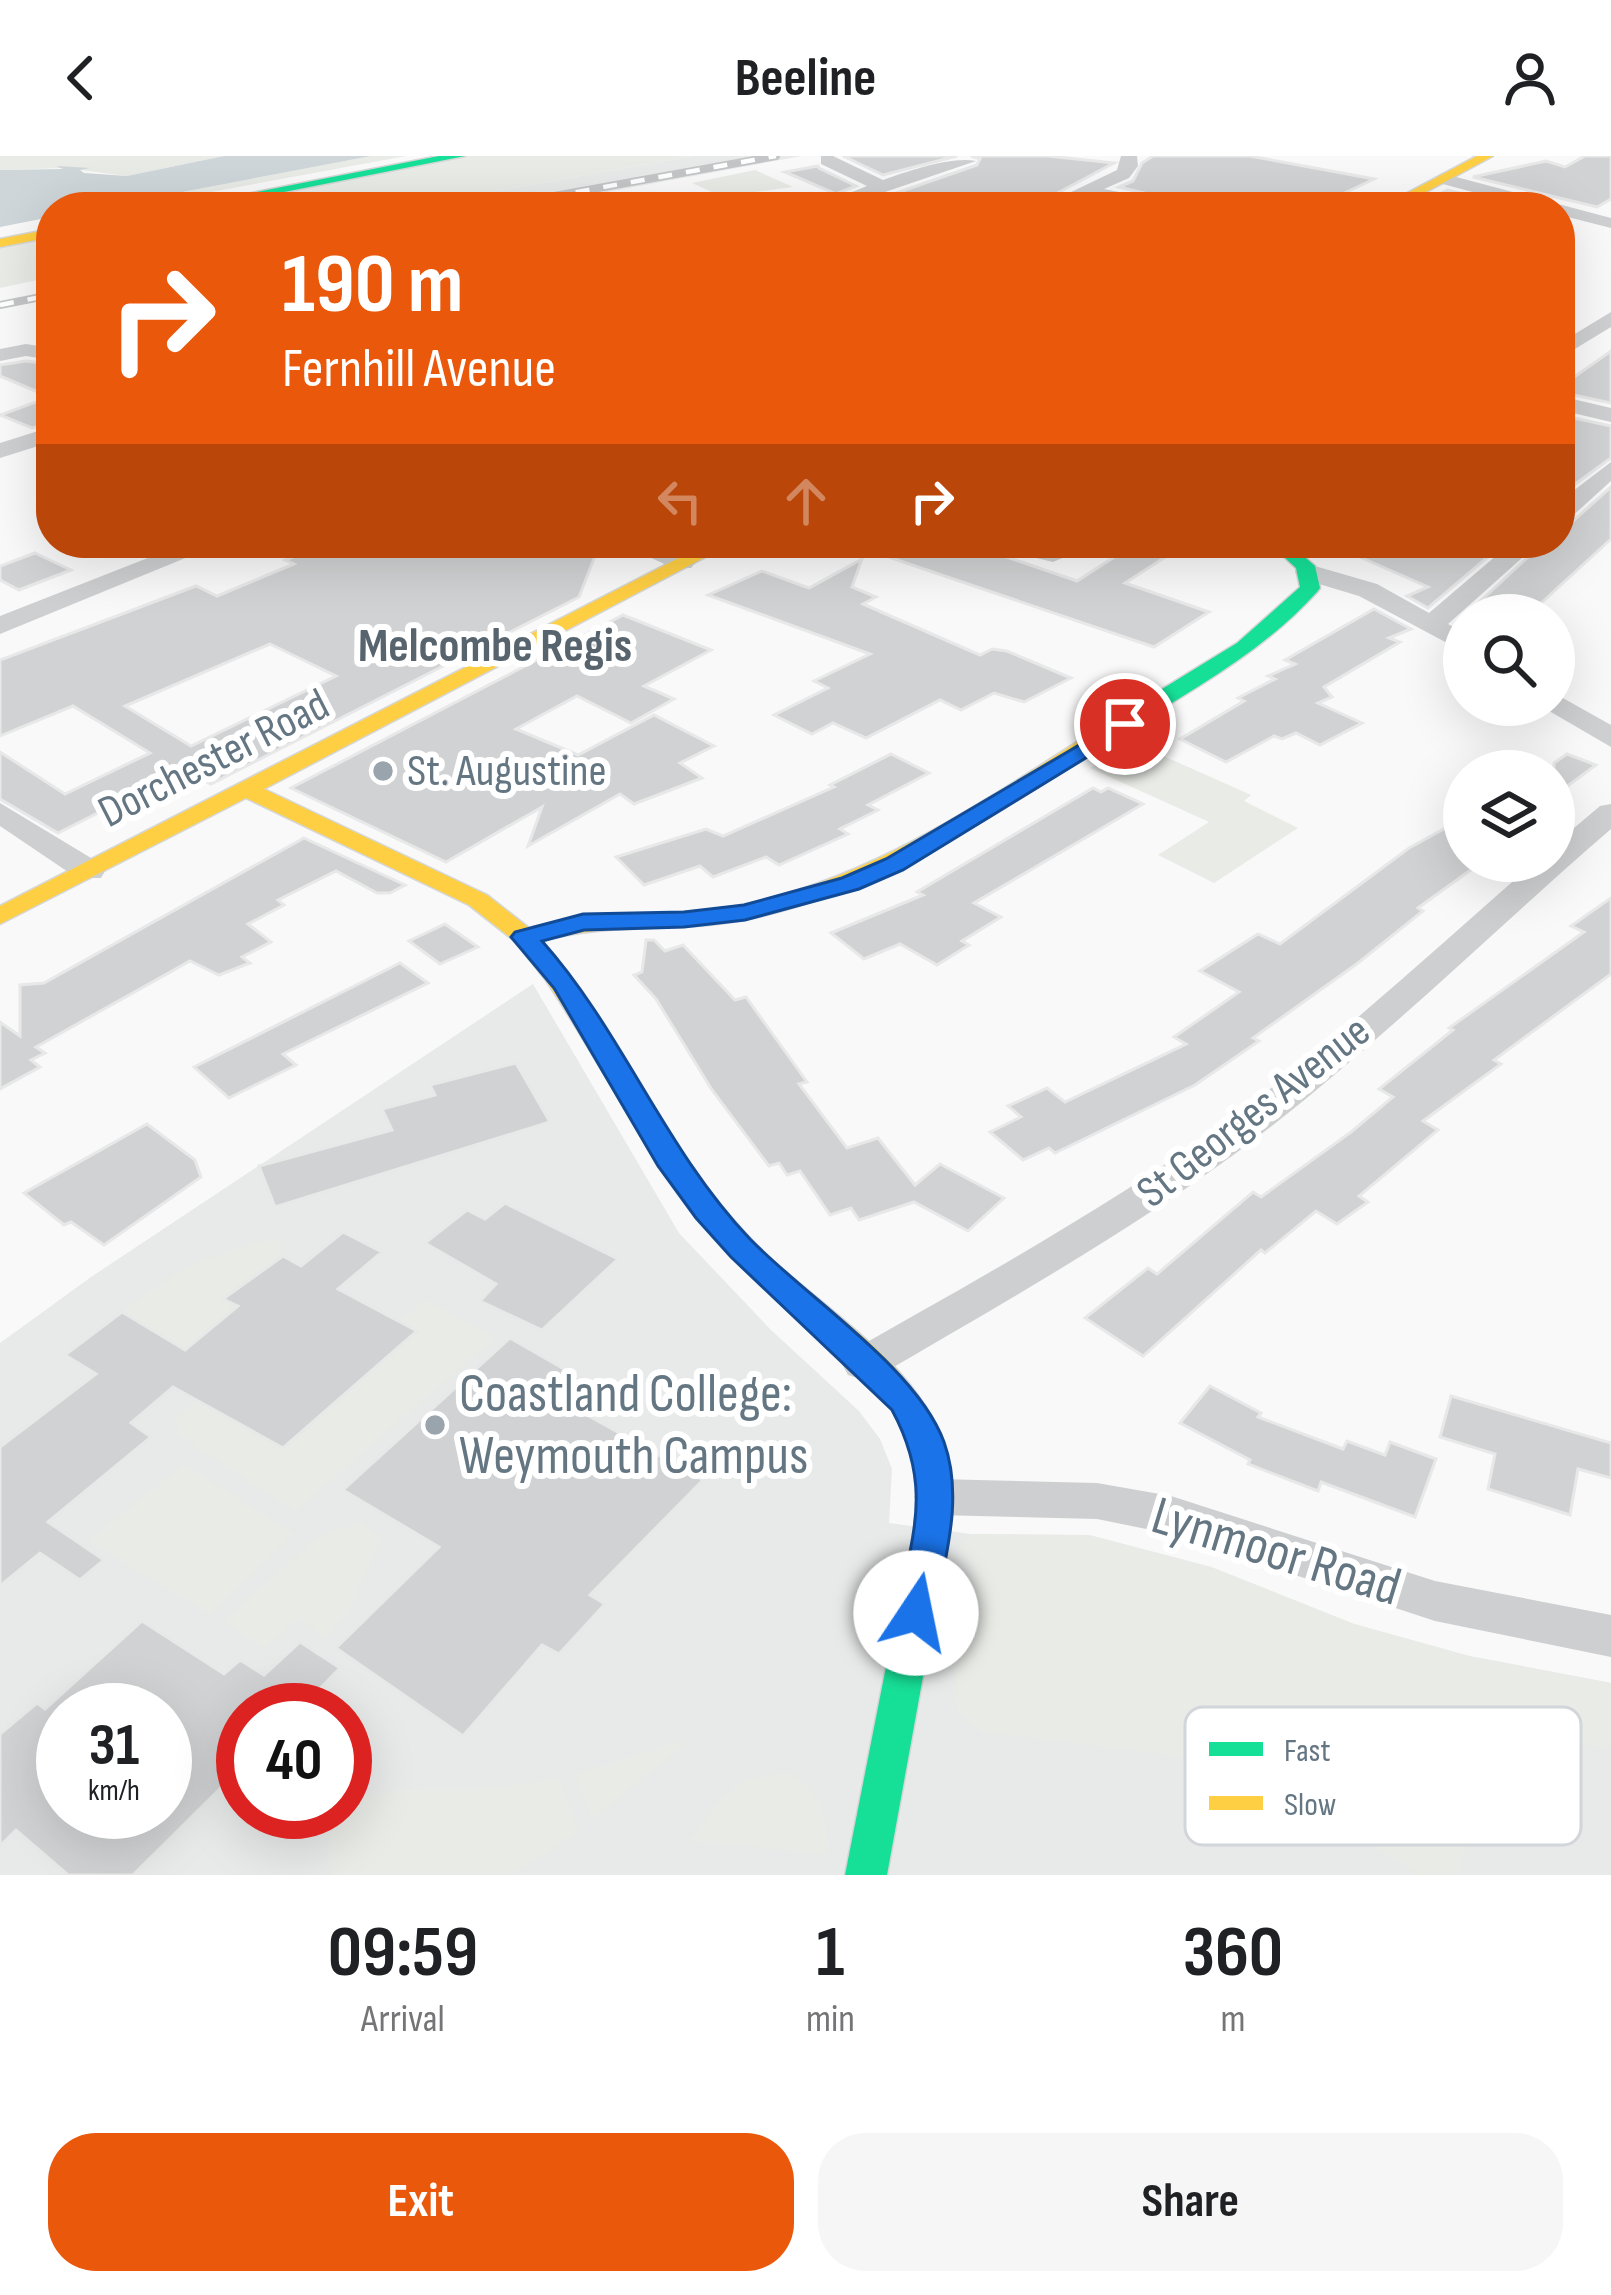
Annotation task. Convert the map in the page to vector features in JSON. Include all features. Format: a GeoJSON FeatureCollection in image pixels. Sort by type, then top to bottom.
{"type":"FeatureCollection","features":[{"type":"Feature","properties":{"kind":"street"},"geometry":{"type":"LineString","coordinates":[[268,192],[459,156]]}},
{"type":"Feature","properties":{"kind":"street"},"geometry":{"type":"LineString","coordinates":[[1418,192],[1487,156]]}},
{"type":"Feature","properties":{"kind":"street"},"geometry":{"type":"LineString","coordinates":[[827,160],[883,188]]}},
{"type":"Feature","properties":{"kind":"street"},"geometry":{"type":"LineString","coordinates":[[871,192],[936,167],[968,161]]}},
{"type":"Feature","properties":{"kind":"street"},"geometry":{"type":"LineString","coordinates":[[1082,192],[1126,165]]}},
{"type":"Feature","properties":{"kind":"street"},"geometry":{"type":"LineString","coordinates":[[1444,179],[1493,192]]}},
{"type":"Feature","properties":{"kind":"street"},"geometry":{"type":"LineString","coordinates":[[1086,190],[1095,192]]}},
{"type":"Feature","properties":{"kind":"street"},"geometry":{"type":"LineString","coordinates":[[1575,214],[1611,223]]}},
{"type":"Feature","properties":{"kind":"street"},"geometry":{"type":"LineString","coordinates":[[0,243],[36,236]]}},
{"type":"Feature","properties":{"kind":"street"},"geometry":{"type":"LineString","coordinates":[[1575,342],[1611,318]]}},
{"type":"Feature","properties":{"kind":"street"},"geometry":{"type":"LineString","coordinates":[[0,355],[36,352]]}},
{"type":"Feature","properties":{"kind":"street"},"geometry":{"type":"LineString","coordinates":[[1575,407],[1611,415]]}},
{"type":"Feature","properties":{"kind":"street"},"geometry":{"type":"LineString","coordinates":[[0,451],[36,439]]}},
{"type":"Feature","properties":{"kind":"street"},"geometry":{"type":"LineString","coordinates":[[1575,501],[1611,470]]}},
{"type":"Feature","properties":{"kind":"street"},"geometry":{"type":"LineString","coordinates":[[0,626],[171,558]]}},
{"type":"Feature","properties":{"kind":"street"},"geometry":{"type":"LineString","coordinates":[[670,558],[682,563]]}},
{"type":"Feature","properties":{"kind":"street","name":"Dorchester Road"},"geometry":{"type":"LineString","coordinates":[[0,916],[692,558]]}},
{"type":"Feature","properties":{"kind":"street"},"geometry":{"type":"LineString","coordinates":[[1293,558],[1307,572],[1369,590],[1443,631]]}},
{"type":"Feature","properties":{"kind":"street"},"geometry":{"type":"LineString","coordinates":[[1432,624],[1509,558]]}},
{"type":"Feature","properties":{"kind":"street"},"geometry":{"type":"LineString","coordinates":[[524,937],[583,922],[684,920],[745,912],[850,883],[895,864],[1239,648],[1298,604],[1310,588],[1307,572]]}},
{"type":"Feature","properties":{"kind":"street"},"geometry":{"type":"LineString","coordinates":[[1575,715],[1611,738]]}},
{"type":"Feature","properties":{"kind":"street"},"geometry":{"type":"LineString","coordinates":[[246,789],[478,900],[524,937],[566,984],[673,1166],[707,1210],[904,1401],[927,1442],[938,1497],[866,1875]]}},
{"type":"Feature","properties":{"kind":"street"},"geometry":{"type":"LineString","coordinates":[[0,812],[89,871]]}},
{"type":"Feature","properties":{"kind":"street","name":"St Georges Avenue"},"geometry":{"type":"LineString","coordinates":[[864,1364],[1102,1228],[1207,1154],[1295,1088],[1611,813]]}},
{"type":"Feature","properties":{"kind":"street","name":"Lynmoor Road"},"geometry":{"type":"LineString","coordinates":[[938,1497],[1097,1501],[1153,1512],[1435,1601],[1611,1636]]}},
{"type":"Feature","properties":{"kind":"shaded area"},"geometry":{"type":"Polygon","coordinates":[[[0,156],[224,156],[127,176],[65,168],[0,170],[0,156]]]}},
{"type":"Feature","properties":{"kind":"shaded area"},"geometry":{"type":"Polygon","coordinates":[[[224,156],[371,156],[183,192],[36,192],[36,220],[0,227],[0,170],[63,169],[56,166],[127,176],[224,156]]]}},
{"type":"Feature","properties":{"kind":"shaded area"},"geometry":{"type":"Polygon","coordinates":[[[371,156],[406,156],[211,192],[183,192],[371,156]]]}},
{"type":"Feature","properties":{"kind":"shaded area"},"geometry":{"type":"Polygon","coordinates":[[[459,156],[693,156],[490,192],[268,192],[459,156]]]}},
{"type":"Feature","properties":{"kind":"shaded area"},"geometry":{"type":"Polygon","coordinates":[[[693,156],[802,156],[606,192],[490,192],[693,156]]]}},
{"type":"Feature","properties":{"kind":"shaded area"},"geometry":{"type":"Polygon","coordinates":[[[755,170],[793,187],[712,192],[692,183],[755,170]]]}},
{"type":"Feature","properties":{"kind":"shaded area"},"geometry":{"type":"Polygon","coordinates":[[[36,236],[36,280],[0,288],[0,243],[36,236]]]}},
{"type":"Feature","properties":{"kind":"shaded area"},"geometry":{"type":"Polygon","coordinates":[[[1132,742],[1251,795],[1244,801],[1298,828],[1214,883],[1158,855],[1209,822],[1090,768],[1132,742]]]}},
{"type":"Feature","properties":{"kind":"shaded area","name":"Coastland College: Weymouth Campus"},"geometry":{"type":"Polygon","coordinates":[[[533,984],[679,1233],[771,1330],[859,1411],[880,1439],[892,1469],[889,1523],[971,1534],[1089,1535],[1211,1567],[1354,1624],[1469,1656],[1611,1683],[1611,1875],[0,1875],[0,1343],[91,1277],[533,984]]]}},
{"type":"Feature","properties":{"kind":"shaded area"},"geometry":{"type":"Polygon","coordinates":[[[278,1237],[283,1256],[224,1299],[238,1306],[185,1350],[122,1312],[195,1265],[278,1237]]]}},
{"type":"Feature","properties":{"kind":"shaded area"},"geometry":{"type":"Polygon","coordinates":[[[426,1300],[495,1338],[295,1511],[178,1435],[176,1418],[197,1401],[283,1448],[416,1330],[399,1321],[426,1300]]]}},
{"type":"Feature","properties":{"kind":"shaded area"},"geometry":{"type":"Polygon","coordinates":[[[184,1464],[294,1534],[210,1614],[88,1541],[184,1464]]]}},
{"type":"Feature","properties":{"kind":"shaded area"},"geometry":{"type":"Polygon","coordinates":[[[360,1522],[381,1539],[348,1612],[325,1637],[299,1619],[264,1649],[224,1621],[317,1537],[360,1522]]]}},
{"type":"Feature","properties":{"kind":"shaded area"},"geometry":{"type":"Polygon","coordinates":[[[971,1534],[1089,1535],[1211,1567],[1354,1624],[1469,1656],[1611,1683],[1611,1748],[1581,1745],[1581,1707],[1185,1707],[1185,1757],[982,1732],[957,1711],[955,1666],[974,1568],[959,1547],[971,1534]]]}},
{"type":"Feature","properties":{"kind":"shaded area"},"geometry":{"type":"Polygon","coordinates":[[[683,1740],[686,1744],[592,1819],[575,1775],[683,1740]]]}},
{"type":"Feature","properties":{"kind":"shaded area"},"geometry":{"type":"Polygon","coordinates":[[[789,1773],[816,1797],[828,1854],[690,1841],[730,1791],[754,1778],[789,1773]]]}},
{"type":"Feature","properties":{"kind":"shaded area"},"geometry":{"type":"Polygon","coordinates":[[[559,1779],[579,1832],[510,1875],[330,1875],[330,1839],[372,1839],[372,1797],[402,1790],[559,1779]]]}},
{"type":"Feature","properties":{"kind":"shaded area"},"geometry":{"type":"Polygon","coordinates":[[[1372,1845],[1463,1845],[1459,1874],[1419,1875],[1372,1845]]]}},
{"type":"Feature","properties":{"kind":"building"},"geometry":{"type":"Polygon","coordinates":[[[843,156],[957,156],[883,175],[843,156]]]}},
{"type":"Feature","properties":{"kind":"building"},"geometry":{"type":"Polygon","coordinates":[[[971,156],[1048,156],[1114,163],[1059,192],[899,192],[977,165],[980,159],[971,156]]]}},
{"type":"Feature","properties":{"kind":"building"},"geometry":{"type":"Polygon","coordinates":[[[1153,156],[1250,156],[1374,179],[1347,192],[1140,192],[1119,187],[1133,181],[1142,163],[1153,156]]]}},
{"type":"Feature","properties":{"kind":"building"},"geometry":{"type":"Polygon","coordinates":[[[1585,156],[1611,156],[1611,199],[1597,207],[1575,202],[1575,192],[1535,192],[1473,177],[1546,161],[1565,167],[1585,156]]]}},
{"type":"Feature","properties":{"kind":"building"},"geometry":{"type":"Polygon","coordinates":[[[818,166],[856,186],[831,192],[785,172],[818,166]]]}},
{"type":"Feature","properties":{"kind":"building"},"geometry":{"type":"Polygon","coordinates":[[[1611,351],[1611,403],[1575,395],[1575,376],[1611,351]]]}},
{"type":"Feature","properties":{"kind":"building"},"geometry":{"type":"Polygon","coordinates":[[[36,362],[36,391],[0,376],[0,365],[36,362]]]}},
{"type":"Feature","properties":{"kind":"building"},"geometry":{"type":"Polygon","coordinates":[[[36,402],[36,427],[0,415],[36,402]]]}},
{"type":"Feature","properties":{"kind":"building"},"geometry":{"type":"Polygon","coordinates":[[[1575,418],[1611,426],[1611,458],[1575,484],[1575,418]]]}},
{"type":"Feature","properties":{"kind":"building"},"geometry":{"type":"Polygon","coordinates":[[[1611,487],[1611,539],[1551,594],[1488,594],[1527,558],[1575,558],[1575,519],[1611,487]]]}},
{"type":"Feature","properties":{"kind":"building"},"geometry":{"type":"Polygon","coordinates":[[[35,553],[36,558],[71,570],[19,590],[0,580],[0,566],[35,553]]]}},
{"type":"Feature","properties":{"kind":"building"},"geometry":{"type":"Polygon","coordinates":[[[594,558],[579,597],[211,784],[183,770],[58,833],[0,799],[0,752],[65,794],[150,753],[73,706],[0,736],[0,660],[196,586],[217,596],[294,564],[285,560],[594,558]],[[270,644],[125,706],[191,746],[336,676],[270,644]]]}},
{"type":"Feature","properties":{"kind":"building"},"geometry":{"type":"Polygon","coordinates":[[[891,558],[1010,558],[1077,581],[1113,558],[1164,558],[1125,583],[1209,612],[1154,647],[891,558]]]}},
{"type":"Feature","properties":{"kind":"building"},"geometry":{"type":"Polygon","coordinates":[[[1362,558],[1486,558],[1428,608],[1407,596],[1428,587],[1362,558]]]}},
{"type":"Feature","properties":{"kind":"building"},"geometry":{"type":"Polygon","coordinates":[[[862,559],[852,587],[876,597],[863,604],[980,655],[992,649],[1007,651],[1071,678],[1024,702],[994,693],[961,710],[940,700],[866,738],[833,723],[812,734],[774,715],[828,688],[814,681],[870,654],[708,595],[762,571],[809,588],[862,559]]]}},
{"type":"Feature","properties":{"kind":"building"},"geometry":{"type":"Polygon","coordinates":[[[1374,609],[1411,629],[1389,638],[1400,642],[1324,687],[1332,697],[1318,703],[1362,723],[1320,745],[1296,733],[1282,739],[1274,736],[1226,762],[1180,739],[1244,701],[1238,698],[1275,679],[1268,676],[1295,664],[1285,660],[1374,609]]]}},
{"type":"Feature","properties":{"kind":"building"},"geometry":{"type":"Polygon","coordinates":[[[623,615],[711,650],[644,686],[674,699],[631,723],[577,696],[516,729],[578,755],[654,715],[714,746],[680,763],[702,778],[634,804],[620,794],[528,846],[542,807],[446,862],[291,788],[623,615]]]}},
{"type":"Feature","properties":{"kind":"building"},"geometry":{"type":"Polygon","coordinates":[[[891,754],[929,773],[868,805],[878,810],[840,829],[848,834],[779,865],[766,857],[713,877],[700,866],[644,885],[616,857],[706,829],[723,836],[834,787],[830,785],[891,754]]]}},
{"type":"Feature","properties":{"kind":"building"},"geometry":{"type":"Polygon","coordinates":[[[1575,757],[1596,765],[1575,780],[1575,757]]]}},
{"type":"Feature","properties":{"kind":"building"},"geometry":{"type":"Polygon","coordinates":[[[1093,788],[1101,792],[1108,788],[1143,804],[974,903],[1001,917],[962,941],[969,945],[937,965],[900,944],[864,959],[831,933],[923,895],[917,892],[1093,788]]]}},
{"type":"Feature","properties":{"kind":"building"},"geometry":{"type":"Polygon","coordinates":[[[1443,829],[1443,882],[1454,882],[1358,963],[1253,1038],[1259,1041],[1195,1085],[1055,1153],[1049,1148],[1023,1160],[990,1132],[1021,1117],[1008,1106],[1047,1088],[1065,1102],[1186,1044],[1174,1037],[1239,992],[1200,971],[1258,934],[1280,944],[1409,848],[1443,829]]]}},
{"type":"Feature","properties":{"kind":"building"},"geometry":{"type":"Polygon","coordinates":[[[304,838],[405,885],[377,893],[336,871],[278,900],[284,905],[248,924],[271,942],[242,957],[250,963],[219,975],[190,961],[36,1047],[45,1053],[31,1060],[40,1067],[0,1089],[0,1022],[20,1036],[20,985],[44,983],[304,838]]]}},
{"type":"Feature","properties":{"kind":"building"},"geometry":{"type":"Polygon","coordinates":[[[1611,898],[1611,974],[1494,1060],[1501,1064],[1423,1121],[1438,1130],[1359,1196],[1368,1202],[1337,1224],[1316,1211],[1265,1253],[1261,1250],[1143,1356],[1085,1318],[1148,1268],[1157,1274],[1253,1192],[1261,1197],[1351,1132],[1393,1097],[1379,1089],[1453,1030],[1449,1028],[1584,932],[1571,926],[1611,898]]]}},
{"type":"Feature","properties":{"kind":"building"},"geometry":{"type":"Polygon","coordinates":[[[445,924],[478,947],[440,964],[409,941],[445,924]]]}},
{"type":"Feature","properties":{"kind":"building"},"geometry":{"type":"Polygon","coordinates":[[[646,940],[654,940],[665,951],[683,945],[735,1000],[746,997],[807,1082],[799,1084],[847,1148],[878,1138],[915,1185],[940,1164],[1004,1198],[968,1231],[914,1202],[859,1220],[851,1208],[830,1215],[800,1171],[787,1175],[779,1163],[769,1166],[712,1090],[656,999],[634,975],[642,972],[646,940]]]}},
{"type":"Feature","properties":{"kind":"building"},"geometry":{"type":"Polygon","coordinates":[[[400,963],[428,983],[283,1054],[296,1065],[229,1098],[194,1067],[400,963]]]}},
{"type":"Feature","properties":{"kind":"building"},"geometry":{"type":"Polygon","coordinates":[[[516,1063],[550,1122],[275,1207],[259,1166],[392,1130],[382,1109],[435,1095],[430,1085],[516,1063]]]}},
{"type":"Feature","properties":{"kind":"building"},"geometry":{"type":"Polygon","coordinates":[[[147,1124],[195,1160],[201,1177],[104,1245],[71,1222],[64,1225],[24,1193],[147,1124]]]}},
{"type":"Feature","properties":{"kind":"building"},"geometry":{"type":"Polygon","coordinates":[[[505,1203],[618,1259],[542,1330],[480,1301],[496,1284],[425,1243],[467,1210],[485,1219],[505,1203]]]}},
{"type":"Feature","properties":{"kind":"building"},"geometry":{"type":"Polygon","coordinates":[[[343,1232],[382,1252],[338,1289],[417,1331],[283,1448],[173,1387],[131,1423],[151,1437],[48,1522],[104,1560],[80,1580],[40,1553],[0,1586],[0,1447],[96,1374],[65,1355],[122,1312],[185,1350],[238,1306],[223,1299],[283,1256],[301,1266],[343,1232]]]}},
{"type":"Feature","properties":{"kind":"building"},"geometry":{"type":"Polygon","coordinates":[[[510,1338],[611,1396],[589,1416],[703,1480],[590,1595],[605,1604],[559,1654],[542,1645],[463,1736],[336,1648],[439,1547],[343,1490],[510,1338]]]}},
{"type":"Feature","properties":{"kind":"building"},"geometry":{"type":"Polygon","coordinates":[[[1210,1386],[1261,1413],[1258,1417],[1343,1449],[1347,1441],[1385,1455],[1390,1442],[1436,1459],[1415,1517],[1321,1482],[1318,1491],[1248,1464],[1250,1460],[1180,1423],[1210,1386]]]}},
{"type":"Feature","properties":{"kind":"building"},"geometry":{"type":"Polygon","coordinates":[[[1451,1396],[1611,1443],[1611,1478],[1578,1469],[1570,1515],[1488,1489],[1495,1454],[1440,1437],[1451,1396]]]}},
{"type":"Feature","properties":{"kind":"building"},"geometry":{"type":"Polygon","coordinates":[[[142,1621],[224,1674],[240,1660],[264,1675],[300,1642],[340,1668],[325,1683],[216,1683],[216,1793],[192,1817],[192,1683],[74,1683],[142,1621]]]}},
{"type":"Feature","properties":{"kind":"building"},"geometry":{"type":"Polygon","coordinates":[[[36,1704],[36,1839],[169,1839],[133,1875],[68,1875],[16,1830],[0,1846],[0,1734],[36,1704]]]}},
{"type":"Feature","properties":{"kind":"railway"},"geometry":{"type":"LineString","coordinates":[[576,192],[776,156]]}},
{"type":"Feature","properties":{"kind":"railway"},"geometry":{"type":"LineString","coordinates":[[0,305],[36,298]]}},
{"type":"Feature","properties":{"kind":"traffic: fast"},"geometry":{"type":"LineString","coordinates":[[268,192],[459,156]]}},
{"type":"Feature","properties":{"kind":"traffic: fast"},"geometry":{"type":"LineString","coordinates":[[1113,729],[1244,648],[1291,609],[1310,588],[1305,566],[1296,558]]}},
{"type":"Feature","properties":{"kind":"traffic: fast"},"geometry":{"type":"LineString","coordinates":[[866,1875],[915,1616]]}},
{"type":"Feature","properties":{"kind":"traffic: slow"},"geometry":{"type":"LineString","coordinates":[[1417,192],[1487,156]]}},
{"type":"Feature","properties":{"kind":"traffic: slow"},"geometry":{"type":"LineString","coordinates":[[0,243],[36,236]]}},
{"type":"Feature","properties":{"kind":"traffic: slow"},"geometry":{"type":"LineString","coordinates":[[0,916],[694,558]]}},
{"type":"Feature","properties":{"kind":"traffic: slow"},"geometry":{"type":"LineString","coordinates":[[246,789],[478,900],[525,937],[588,922],[744,912],[845,883],[981,813],[1113,729]]}},
{"type":"Feature","properties":{"kind":"traffic: slow"},"geometry":{"type":"LineString","coordinates":[[525,937],[581,1012],[708,1210],[760,1267],[872,1366],[915,1419],[927,1444],[934,1487],[932,1530],[915,1616]]}},
{"type":"Feature","properties":{"kind":"place","name":"St. Augustine"},"geometry":{"type":"Point","coordinates":[383,771]}},
{"type":"Feature","properties":{"kind":"place","name":"Coastland College: Weymouth Campus"},"geometry":{"type":"Point","coordinates":[435,1425]}},
{"type":"Feature","properties":{"kind":"district","name":"Melcombe Regis"},"geometry":{"type":"Point","coordinates":[495,646]}},
{"type":"Feature","properties":{"kind":"route"},"geometry":{"type":"LineString","coordinates":[[916,1613],[938,1497],[927,1442],[904,1401],[742,1250],[707,1210],[673,1166],[566,984],[524,937],[583,922],[684,920],[745,912],[850,883],[895,864],[1125,724]]}}]}
